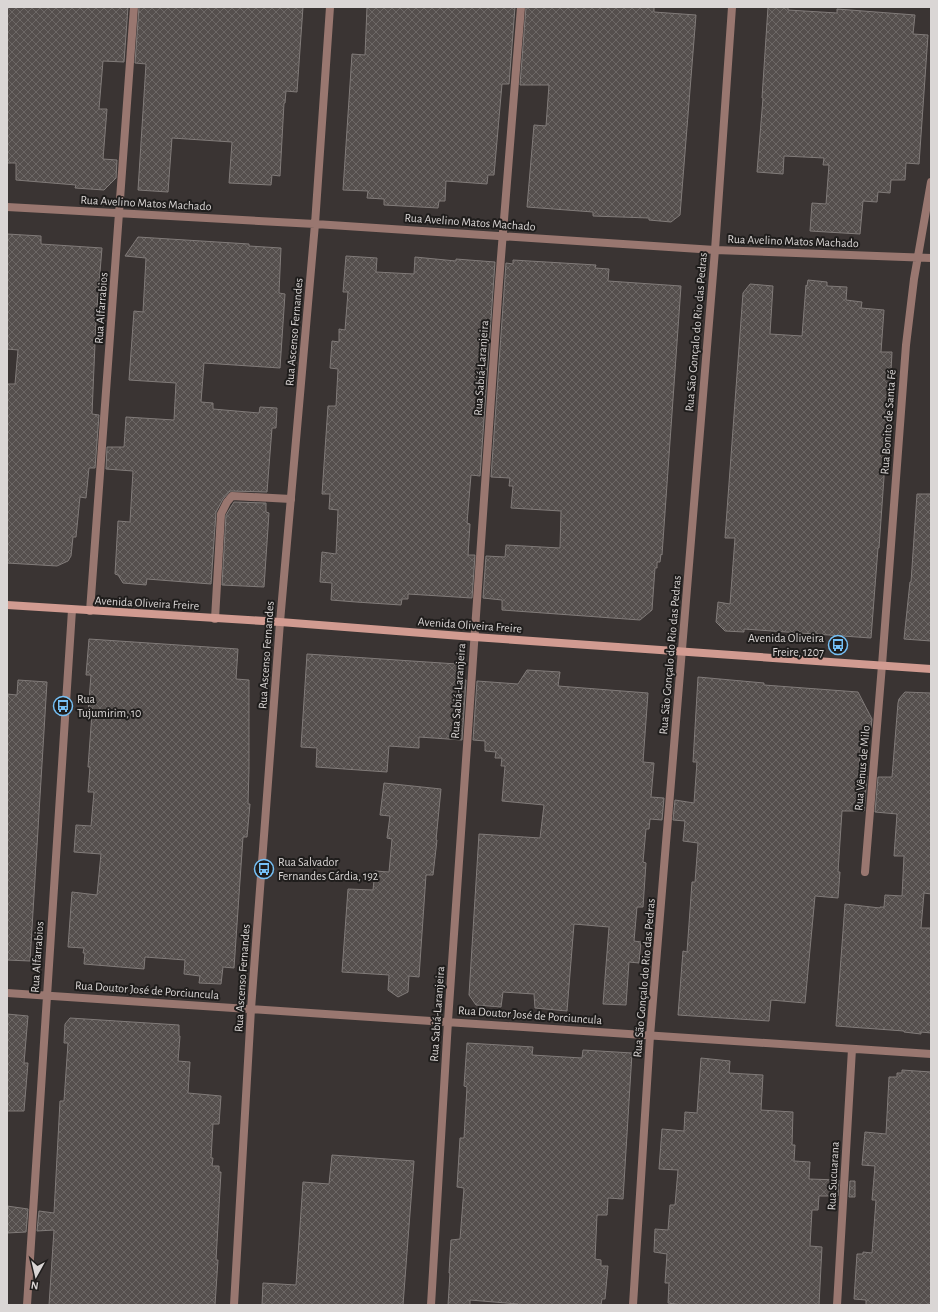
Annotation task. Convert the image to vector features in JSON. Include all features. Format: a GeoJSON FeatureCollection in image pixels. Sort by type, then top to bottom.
{"type":"FeatureCollection","features":[{"type":"Feature","properties":{"kind":"street","name":"Rua Alfarrabios"},"geometry":{"type":"LineString","coordinates":[[90,611],[134,7]]}},
{"type":"Feature","properties":{"kind":"street","name":"Rua Ascenso Fernandes"},"geometry":{"type":"LineString","coordinates":[[234,1305],[251,1009],[280,622],[315,224],[330,7]]}},
{"type":"Feature","properties":{"kind":"street","name":"Rua Sabiá-Laranjeira"},"geometry":{"type":"LineString","coordinates":[[431,1305],[448,1021],[474,637],[502,237],[520,7]]}},
{"type":"Feature","properties":{"kind":"street","name":"Rua São Gonçalo do Rio das Pedras"},"geometry":{"type":"LineString","coordinates":[[633,1305],[650,1036],[683,652],[715,250],[732,7]]}},
{"type":"Feature","properties":{"kind":"street","name":"Rua Bonito de Santa Fé"},"geometry":{"type":"LineString","coordinates":[[882,665],[906,345],[914,279],[931,182]]}},
{"type":"Feature","properties":{"kind":"street","name":"Rua Avelino Matos Machado"},"geometry":{"type":"LineString","coordinates":[[7,207],[315,224],[715,250],[931,258]]}},
{"type":"Feature","properties":{"kind":"street"},"geometry":{"type":"LineString","coordinates":[[215,619],[221,514],[226,502],[232,496],[291,499]]}},
{"type":"Feature","properties":{"kind":"street","name":"Avenida Oliveira Freire"},"geometry":{"type":"LineString","coordinates":[[7,605],[280,622],[931,669]]}},
{"type":"Feature","properties":{"kind":"street","name":"Rua Alfarrabios"},"geometry":{"type":"LineString","coordinates":[[27,1305],[72,610]]}},
{"type":"Feature","properties":{"kind":"street","name":"Rua Vênus de Milo"},"geometry":{"type":"LineString","coordinates":[[865,872],[882,665]]}},
{"type":"Feature","properties":{"kind":"street","name":"Rua Doutor José de Porciuncula"},"geometry":{"type":"LineString","coordinates":[[7,993],[931,1054]]}},
{"type":"Feature","properties":{"kind":"street","name":"Rua Sucuarana"},"geometry":{"type":"LineString","coordinates":[[837,1305],[852,1049]]}},
{"type":"Feature","properties":{"kind":"building"},"geometry":{"type":"Polygon","coordinates":[[[7,7],[128,7],[124,62],[103,61],[99,109],[107,109],[103,159],[117,160],[116,178],[104,190],[75,188],[76,185],[16,180],[16,163],[7,163],[7,7]]]}},
{"type":"Feature","properties":{"kind":"building"},"geometry":{"type":"Polygon","coordinates":[[[139,7],[303,7],[297,92],[286,91],[280,176],[272,175],[271,185],[229,183],[232,142],[172,138],[168,192],[138,190],[146,64],[135,63],[139,7]]]}},
{"type":"Feature","properties":{"kind":"building"},"geometry":{"type":"Polygon","coordinates":[[[367,7],[515,7],[509,84],[502,84],[494,175],[488,175],[487,184],[446,181],[445,201],[439,201],[438,208],[384,205],[384,199],[367,198],[368,191],[343,190],[352,54],[365,55],[367,7]]]}},
{"type":"Feature","properties":{"kind":"building"},"geometry":{"type":"Polygon","coordinates":[[[526,7],[654,7],[654,12],[696,15],[680,215],[671,222],[649,220],[649,218],[593,216],[593,212],[527,207],[534,125],[546,126],[549,85],[520,85],[526,7]]]}},
{"type":"Feature","properties":{"kind":"building"},"geometry":{"type":"Polygon","coordinates":[[[768,7],[788,7],[788,10],[837,13],[837,9],[915,15],[913,34],[928,35],[919,164],[906,163],[905,180],[891,180],[890,193],[878,192],[877,202],[863,201],[860,234],[810,231],[812,203],[826,204],[829,165],[823,165],[824,158],[784,156],[783,174],[757,172],[768,7]]]}},
{"type":"Feature","properties":{"kind":"building"},"geometry":{"type":"Polygon","coordinates":[[[7,234],[41,236],[41,244],[102,248],[96,320],[92,414],[99,415],[95,468],[89,468],[86,498],[80,497],[76,537],[73,537],[71,556],[68,561],[57,566],[7,563],[7,384],[15,384],[18,350],[7,349],[7,234]]]}},
{"type":"Feature","properties":{"kind":"building"},"geometry":{"type":"Polygon","coordinates":[[[138,237],[249,244],[249,246],[281,248],[279,293],[285,294],[280,368],[204,363],[201,402],[213,403],[213,409],[259,413],[260,407],[277,408],[276,428],[272,428],[267,492],[230,491],[223,499],[216,512],[211,584],[147,579],[146,585],[123,583],[118,575],[115,574],[118,521],[130,522],[133,471],[106,469],[107,447],[124,447],[126,417],[174,420],[176,383],[129,380],[134,311],[143,312],[146,258],[125,256],[138,237]]]}},
{"type":"Feature","properties":{"kind":"building"},"geometry":{"type":"Polygon","coordinates":[[[346,256],[377,258],[376,272],[414,274],[415,257],[456,261],[456,259],[495,262],[480,476],[471,475],[467,523],[470,524],[468,555],[475,555],[472,598],[408,594],[408,599],[402,599],[401,605],[331,600],[332,583],[320,582],[322,552],[336,554],[338,510],[329,509],[330,494],[322,494],[328,406],[336,406],[338,369],[330,368],[332,341],[339,342],[339,329],[345,330],[348,292],[343,292],[346,256]]]}},
{"type":"Feature","properties":{"kind":"building"},"geometry":{"type":"Polygon","coordinates":[[[513,260],[596,265],[595,268],[609,269],[608,281],[681,286],[662,555],[661,554],[660,562],[657,562],[657,568],[655,568],[652,610],[640,620],[502,610],[502,600],[483,598],[486,556],[505,557],[506,545],[560,548],[561,511],[511,508],[513,486],[509,486],[510,478],[491,477],[506,263],[513,264],[513,260]]]}},
{"type":"Feature","properties":{"kind":"building"},"geometry":{"type":"Polygon","coordinates":[[[808,280],[827,282],[827,286],[847,287],[846,300],[862,302],[861,308],[884,310],[881,352],[892,352],[886,463],[871,638],[744,629],[744,632],[725,631],[716,622],[718,602],[730,604],[735,538],[725,538],[743,293],[750,284],[773,286],[770,334],[802,336],[806,285],[807,286],[808,280]]]}},
{"type":"Feature","properties":{"kind":"building"},"geometry":{"type":"Polygon","coordinates":[[[917,494],[931,494],[931,641],[904,639],[911,582],[917,494]]]}},
{"type":"Feature","properties":{"kind":"building"},"geometry":{"type":"Polygon","coordinates":[[[234,502],[266,503],[266,512],[269,513],[264,587],[222,585],[226,515],[234,502]]]}},
{"type":"Feature","properties":{"kind":"building"},"geometry":{"type":"Polygon","coordinates":[[[89,639],[238,649],[236,679],[249,680],[248,804],[250,804],[247,837],[243,837],[234,968],[223,967],[221,984],[199,983],[200,976],[184,974],[185,960],[145,957],[144,969],[84,964],[84,948],[68,947],[72,892],[97,895],[101,854],[74,852],[76,825],[91,826],[94,792],[88,792],[90,767],[88,767],[92,713],[88,713],[91,675],[86,675],[89,639]]]}},
{"type":"Feature","properties":{"kind":"building"},"geometry":{"type":"Polygon","coordinates":[[[307,654],[457,664],[456,679],[466,680],[462,740],[419,737],[419,748],[389,746],[387,772],[316,767],[317,748],[301,747],[307,654]]]}},
{"type":"Feature","properties":{"kind":"building"},"geometry":{"type":"Polygon","coordinates":[[[527,670],[560,672],[558,686],[648,693],[643,762],[654,763],[651,797],[664,798],[662,820],[650,819],[649,829],[646,829],[643,862],[646,863],[643,907],[637,907],[634,941],[641,942],[639,963],[629,962],[626,1005],[603,1004],[609,927],[574,924],[567,1011],[535,1008],[534,994],[503,992],[501,1007],[476,1005],[469,995],[479,834],[540,838],[544,805],[502,801],[505,766],[501,766],[502,758],[495,758],[496,752],[485,751],[485,741],[473,740],[477,681],[518,684],[527,670]]]}},
{"type":"Feature","properties":{"kind":"building"},"geometry":{"type":"Polygon","coordinates":[[[698,677],[764,683],[764,685],[858,692],[872,719],[871,728],[862,730],[858,776],[867,776],[864,811],[842,811],[838,898],[815,896],[805,1003],[771,1000],[769,1021],[678,1015],[683,951],[687,952],[692,882],[695,882],[698,843],[683,841],[685,821],[673,820],[675,800],[694,803],[697,762],[693,762],[698,677]]]}},
{"type":"Feature","properties":{"kind":"building"},"geometry":{"type":"Polygon","coordinates":[[[18,680],[47,682],[30,961],[7,960],[7,694],[17,695],[18,680]]]}},
{"type":"Feature","properties":{"kind":"building"},"geometry":{"type":"Polygon","coordinates":[[[905,692],[930,693],[931,695],[931,894],[924,893],[921,928],[931,928],[931,1033],[921,1032],[921,1034],[904,1031],[836,1026],[845,904],[880,908],[884,907],[885,895],[902,896],[904,856],[894,856],[897,814],[875,812],[878,777],[892,777],[898,703],[899,699],[905,692]]]}},
{"type":"Feature","properties":{"kind":"building"},"geometry":{"type":"Polygon","coordinates":[[[384,783],[441,789],[433,875],[426,875],[419,977],[409,976],[408,992],[398,997],[388,990],[389,975],[342,972],[348,889],[373,890],[375,871],[389,872],[392,839],[387,838],[390,816],[380,815],[384,783]]]}},
{"type":"Feature","properties":{"kind":"building"},"geometry":{"type":"Polygon","coordinates":[[[7,1014],[28,1016],[24,1063],[28,1063],[24,1111],[7,1111],[7,1014]]]}},
{"type":"Feature","properties":{"kind":"building"},"geometry":{"type":"Polygon","coordinates":[[[70,1018],[179,1025],[180,1036],[178,1061],[190,1062],[188,1093],[221,1096],[219,1124],[213,1124],[211,1158],[213,1158],[212,1166],[219,1166],[219,1172],[221,1172],[215,1305],[49,1305],[54,1230],[37,1231],[39,1211],[54,1213],[60,1101],[64,1101],[68,1043],[64,1043],[65,1024],[70,1018]]]}},
{"type":"Feature","properties":{"kind":"building"},"geometry":{"type":"Polygon","coordinates":[[[467,1043],[533,1047],[532,1055],[582,1058],[583,1050],[632,1053],[623,1199],[608,1198],[607,1215],[597,1215],[595,1259],[601,1260],[601,1266],[608,1266],[605,1299],[602,1299],[601,1305],[518,1305],[470,1300],[470,1305],[448,1305],[451,1240],[460,1239],[464,1188],[457,1187],[460,1138],[464,1138],[467,1087],[464,1086],[467,1043]]]}},
{"type":"Feature","properties":{"kind":"building"},"geometry":{"type":"Polygon","coordinates":[[[701,1058],[730,1061],[729,1073],[763,1075],[761,1110],[793,1112],[792,1145],[795,1145],[794,1161],[810,1162],[809,1179],[839,1180],[838,1196],[819,1196],[818,1210],[812,1210],[810,1246],[822,1247],[819,1305],[682,1305],[668,1303],[669,1283],[665,1283],[667,1254],[654,1252],[655,1229],[668,1230],[670,1205],[675,1205],[678,1170],[659,1169],[662,1129],[684,1131],[685,1112],[697,1113],[701,1058]]]}},
{"type":"Feature","properties":{"kind":"building"},"geometry":{"type":"Polygon","coordinates":[[[902,1070],[931,1072],[931,1305],[866,1305],[866,1300],[854,1299],[857,1254],[863,1254],[863,1252],[872,1253],[876,1200],[872,1200],[875,1166],[862,1165],[865,1132],[886,1134],[889,1077],[897,1077],[897,1073],[902,1073],[902,1070]]]}},
{"type":"Feature","properties":{"kind":"building"},"geometry":{"type":"Polygon","coordinates":[[[332,1155],[414,1161],[403,1305],[262,1305],[263,1283],[296,1285],[303,1182],[329,1184],[332,1155]]]}},
{"type":"Feature","properties":{"kind":"building"},"geometry":{"type":"Polygon","coordinates":[[[850,1181],[855,1181],[855,1197],[849,1197],[850,1181]]]}},
{"type":"Feature","properties":{"kind":"building"},"geometry":{"type":"Polygon","coordinates":[[[7,1206],[28,1209],[26,1232],[7,1233],[7,1206]]]}},
{"type":"Feature","properties":{"kind":"place","name":"Avenida Oliveira Freire, 1207"},"geometry":{"type":"Point","coordinates":[838,645]}},
{"type":"Feature","properties":{"kind":"place","name":"Rua Tujumirim, 10"},"geometry":{"type":"Point","coordinates":[63,706]}},
{"type":"Feature","properties":{"kind":"place","name":"Rua Salvador Fernandes Cárdia, 192"},"geometry":{"type":"Point","coordinates":[264,869]}}]}
